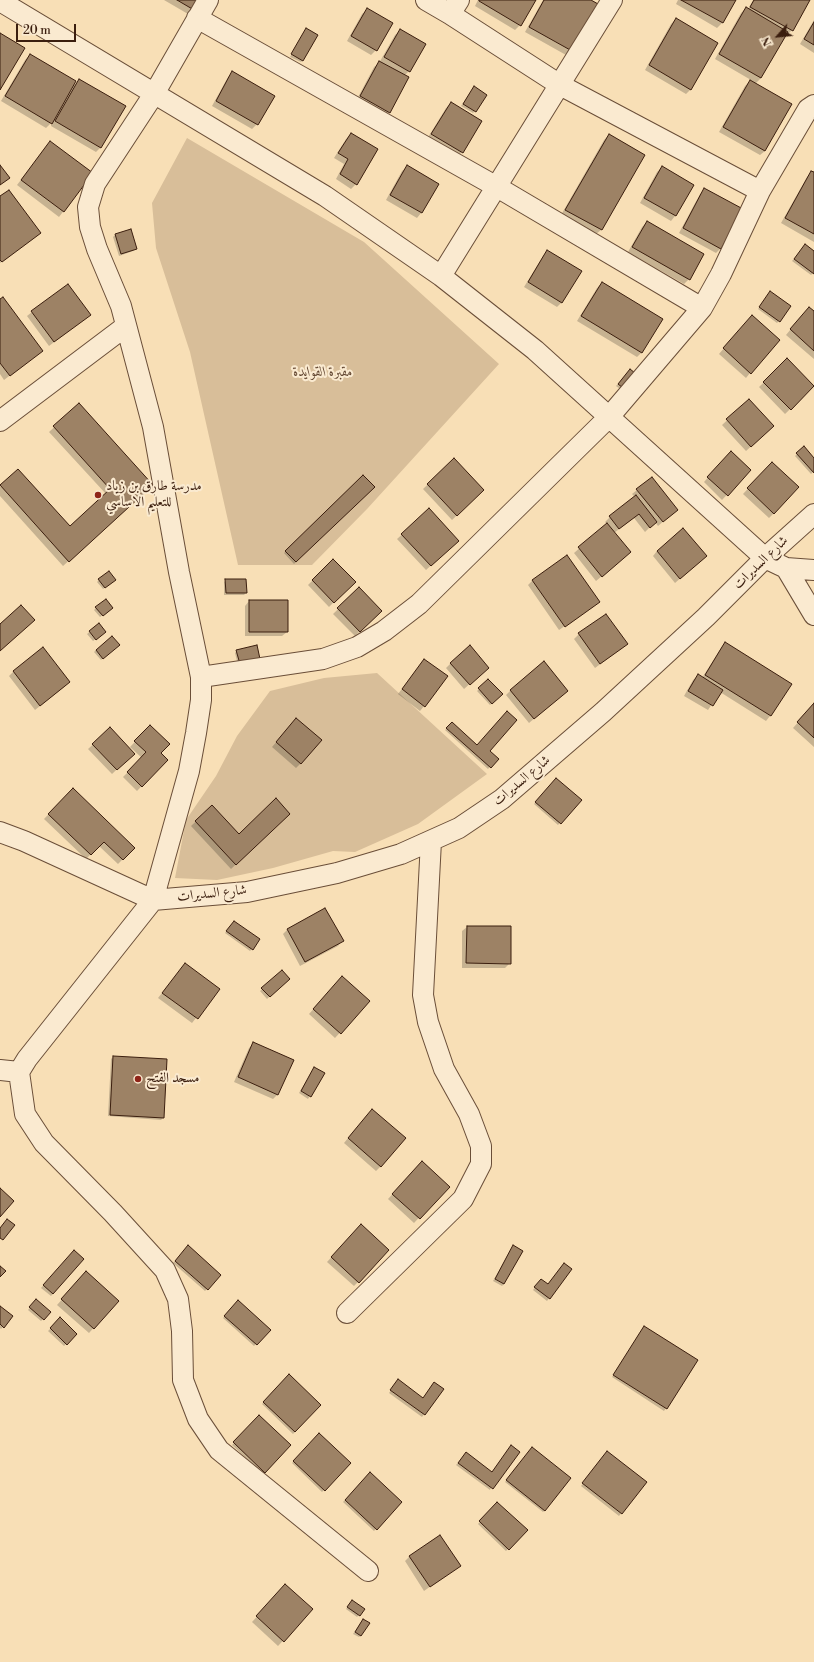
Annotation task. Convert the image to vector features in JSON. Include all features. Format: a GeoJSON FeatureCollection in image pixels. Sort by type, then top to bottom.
{"type":"FeatureCollection","features":[{"type":"Feature","properties":{"kind":"street"},"geometry":{"type":"LineString","coordinates":[[208,0],[154,94],[95,184],[88,207],[90,227],[97,249],[121,306],[153,427],[179,572],[201,677],[201,700],[189,771],[153,900],[27,1058],[9,1071],[25,1114],[44,1143],[113,1213],[165,1270],[178,1299],[182,1331],[183,1380],[198,1419],[214,1444],[219,1450],[368,1571]]}},
{"type":"Feature","properties":{"kind":"street"},"geometry":{"type":"LineString","coordinates":[[426,0],[454,7],[560,85],[760,191]]}},
{"type":"Feature","properties":{"kind":"street"},"geometry":{"type":"LineString","coordinates":[[441,276],[497,188],[612,0]]}},
{"type":"Feature","properties":{"kind":"street"},"geometry":{"type":"LineString","coordinates":[[0,1],[325,196],[441,276],[535,350],[765,558],[786,568],[814,570]]}},
{"type":"Feature","properties":{"kind":"street"},"geometry":{"type":"LineString","coordinates":[[197,18],[497,188],[702,308]]}},
{"type":"Feature","properties":{"kind":"street"},"geometry":{"type":"LineString","coordinates":[[201,677],[323,659],[357,647],[377,635],[419,604],[608,417],[702,308],[721,274],[760,191],[808,109],[814,105]]}},
{"type":"Feature","properties":{"kind":"street"},"geometry":{"type":"LineString","coordinates":[[0,421],[126,326]]}},
{"type":"Feature","properties":{"kind":"street","name":"شارع السديرات"},"geometry":{"type":"LineString","coordinates":[[153,900],[247,892],[337,873],[401,854],[459,828],[502,799],[603,712],[706,617],[765,558],[814,514]]}},
{"type":"Feature","properties":{"kind":"street"},"geometry":{"type":"LineString","coordinates":[[786,568],[814,615]]}},
{"type":"Feature","properties":{"kind":"street"},"geometry":{"type":"LineString","coordinates":[[0,832],[24,841],[153,900]]}},
{"type":"Feature","properties":{"kind":"street"},"geometry":{"type":"LineString","coordinates":[[347,1313],[463,1199],[481,1164],[482,1146],[469,1114],[444,1069],[428,1022],[423,995],[430,841]]}},
{"type":"Feature","properties":{"kind":"green space","name":"مقبرة القوايدة"},"geometry":{"type":"Polygon","coordinates":[[[187,138],[364,242],[499,364],[367,509],[312,565],[238,565],[190,352],[156,248],[152,203],[187,138]]]}},
{"type":"Feature","properties":{"kind":"green space"},"geometry":{"type":"Polygon","coordinates":[[[377,673],[487,774],[418,824],[355,852],[333,851],[273,868],[217,880],[175,878],[186,820],[216,776],[237,736],[270,691],[324,678],[377,673]]]}},
{"type":"Feature","properties":{"kind":"building"},"geometry":{"type":"Polygon","coordinates":[[[177,0],[200,0],[194,10],[177,0]]]}},
{"type":"Feature","properties":{"kind":"building"},"geometry":{"type":"Polygon","coordinates":[[[479,0],[536,0],[521,26],[479,0]]]}},
{"type":"Feature","properties":{"kind":"building"},"geometry":{"type":"Polygon","coordinates":[[[544,0],[591,0],[598,4],[572,51],[529,27],[544,0]]]}},
{"type":"Feature","properties":{"kind":"building"},"geometry":{"type":"Polygon","coordinates":[[[681,0],[736,0],[723,23],[681,0]]]}},
{"type":"Feature","properties":{"kind":"building"},"geometry":{"type":"Polygon","coordinates":[[[754,0],[810,0],[793,31],[750,7],[754,0]]]}},
{"type":"Feature","properties":{"kind":"building"},"geometry":{"type":"Polygon","coordinates":[[[746,7],[788,32],[761,78],[719,54],[746,7]]]}},
{"type":"Feature","properties":{"kind":"building"},"geometry":{"type":"Polygon","coordinates":[[[367,8],[393,23],[377,51],[351,36],[367,8]]]}},
{"type":"Feature","properties":{"kind":"building"},"geometry":{"type":"Polygon","coordinates":[[[676,18],[718,43],[691,90],[649,65],[676,18]]]}},
{"type":"Feature","properties":{"kind":"building"},"geometry":{"type":"Polygon","coordinates":[[[814,22],[814,45],[804,39],[814,22]]]}},
{"type":"Feature","properties":{"kind":"building"},"geometry":{"type":"Polygon","coordinates":[[[306,28],[318,35],[303,61],[291,54],[306,28]]]}},
{"type":"Feature","properties":{"kind":"building"},"geometry":{"type":"Polygon","coordinates":[[[400,29],[426,44],[410,72],[384,57],[400,29]]]}},
{"type":"Feature","properties":{"kind":"building"},"geometry":{"type":"Polygon","coordinates":[[[0,33],[25,48],[0,90],[0,33]]]}},
{"type":"Feature","properties":{"kind":"building"},"geometry":{"type":"Polygon","coordinates":[[[30,54],[76,81],[52,124],[5,96],[30,54]]]}},
{"type":"Feature","properties":{"kind":"building"},"geometry":{"type":"Polygon","coordinates":[[[379,61],[409,77],[390,113],[360,96],[379,61]]]}},
{"type":"Feature","properties":{"kind":"building"},"geometry":{"type":"Polygon","coordinates":[[[232,71],[275,96],[258,125],[216,101],[232,71]]]}},
{"type":"Feature","properties":{"kind":"building"},"geometry":{"type":"Polygon","coordinates":[[[79,79],[126,106],[101,148],[55,121],[79,79]]]}},
{"type":"Feature","properties":{"kind":"building"},"geometry":{"type":"Polygon","coordinates":[[[750,80],[792,104],[765,151],[723,127],[750,80]]]}},
{"type":"Feature","properties":{"kind":"building"},"geometry":{"type":"Polygon","coordinates":[[[474,86],[487,95],[476,112],[463,104],[474,86]]]}},
{"type":"Feature","properties":{"kind":"building"},"geometry":{"type":"Polygon","coordinates":[[[451,102],[482,121],[463,153],[431,134],[451,102]]]}},
{"type":"Feature","properties":{"kind":"building"},"geometry":{"type":"Polygon","coordinates":[[[351,133],[378,149],[357,185],[340,174],[348,159],[338,153],[351,133]]]}},
{"type":"Feature","properties":{"kind":"building"},"geometry":{"type":"Polygon","coordinates":[[[609,134],[645,155],[602,230],[565,210],[609,134]]]}},
{"type":"Feature","properties":{"kind":"building"},"geometry":{"type":"Polygon","coordinates":[[[50,141],[93,173],[64,212],[21,180],[50,141]]]}},
{"type":"Feature","properties":{"kind":"building"},"geometry":{"type":"Polygon","coordinates":[[[0,165],[10,178],[0,185],[0,165]]]}},
{"type":"Feature","properties":{"kind":"building"},"geometry":{"type":"Polygon","coordinates":[[[407,165],[439,184],[422,213],[390,195],[407,165]]]}},
{"type":"Feature","properties":{"kind":"building"},"geometry":{"type":"Polygon","coordinates":[[[662,166],[694,185],[676,216],[644,198],[662,166]]]}},
{"type":"Feature","properties":{"kind":"building"},"geometry":{"type":"Polygon","coordinates":[[[811,171],[814,172],[814,234],[785,218],[811,171]]]}},
{"type":"Feature","properties":{"kind":"building"},"geometry":{"type":"Polygon","coordinates":[[[704,188],[743,209],[721,249],[683,228],[704,188]]]}},
{"type":"Feature","properties":{"kind":"building"},"geometry":{"type":"Polygon","coordinates":[[[9,190],[41,233],[2,262],[0,260],[0,196],[9,190]]]}},
{"type":"Feature","properties":{"kind":"building"},"geometry":{"type":"Polygon","coordinates":[[[647,221],[704,254],[690,280],[632,247],[647,221]]]}},
{"type":"Feature","properties":{"kind":"building"},"geometry":{"type":"Polygon","coordinates":[[[131,229],[137,249],[121,254],[115,234],[131,229]]]}},
{"type":"Feature","properties":{"kind":"building"},"geometry":{"type":"Polygon","coordinates":[[[805,244],[814,251],[814,274],[794,259],[805,244]]]}},
{"type":"Feature","properties":{"kind":"building"},"geometry":{"type":"Polygon","coordinates":[[[547,250],[582,271],[562,303],[528,282],[547,250]]]}},
{"type":"Feature","properties":{"kind":"building"},"geometry":{"type":"Polygon","coordinates":[[[602,282],[663,319],[642,353],[581,316],[602,282]]]}},
{"type":"Feature","properties":{"kind":"building"},"geometry":{"type":"Polygon","coordinates":[[[68,284],[91,315],[54,342],[31,311],[68,284]]]}},
{"type":"Feature","properties":{"kind":"building"},"geometry":{"type":"Polygon","coordinates":[[[770,291],[791,306],[780,322],[759,307],[770,291]]]}},
{"type":"Feature","properties":{"kind":"building"},"geometry":{"type":"Polygon","coordinates":[[[3,297],[43,351],[10,376],[0,363],[0,299],[3,297]]]}},
{"type":"Feature","properties":{"kind":"building"},"geometry":{"type":"Polygon","coordinates":[[[809,307],[814,311],[814,351],[790,329],[809,307]]]}},
{"type":"Feature","properties":{"kind":"building"},"geometry":{"type":"Polygon","coordinates":[[[752,315],[780,340],[751,374],[723,348],[752,315]]]}},
{"type":"Feature","properties":{"kind":"building"},"geometry":{"type":"Polygon","coordinates":[[[787,358],[814,386],[791,410],[763,382],[787,358]]]}},
{"type":"Feature","properties":{"kind":"building"},"geometry":{"type":"Polygon","coordinates":[[[630,369],[635,373],[623,388],[618,384],[630,369]]]}},
{"type":"Feature","properties":{"kind":"building"},"geometry":{"type":"Polygon","coordinates":[[[749,399],[774,426],[751,447],[726,419],[749,399]]]}},
{"type":"Feature","properties":{"kind":"building"},"geometry":{"type":"Polygon","coordinates":[[[79,403],[153,485],[69,562],[0,485],[18,469],[70,526],[110,489],[53,426],[79,403]]]}},
{"type":"Feature","properties":{"kind":"building"},"geometry":{"type":"Polygon","coordinates":[[[804,446],[814,458],[814,473],[796,453],[804,446]]]}},
{"type":"Feature","properties":{"kind":"building"},"geometry":{"type":"Polygon","coordinates":[[[731,451],[751,470],[728,496],[707,477],[731,451]]]}},
{"type":"Feature","properties":{"kind":"building"},"geometry":{"type":"Polygon","coordinates":[[[454,458],[484,490],[457,516],[427,484],[454,458]]]}},
{"type":"Feature","properties":{"kind":"building"},"geometry":{"type":"Polygon","coordinates":[[[772,462],[799,487],[774,514],[747,488],[772,462]]]}},
{"type":"Feature","properties":{"kind":"building"},"geometry":{"type":"Polygon","coordinates":[[[363,475],[375,487],[296,562],[285,551],[363,475]]]}},
{"type":"Feature","properties":{"kind":"building"},"geometry":{"type":"Polygon","coordinates":[[[652,477],[678,510],[663,522],[636,489],[652,477]]]}},
{"type":"Feature","properties":{"kind":"building"},"geometry":{"type":"Polygon","coordinates":[[[636,495],[657,522],[650,528],[639,514],[619,529],[609,516],[636,495]]]}},
{"type":"Feature","properties":{"kind":"building"},"geometry":{"type":"Polygon","coordinates":[[[429,508],[459,541],[431,566],[401,534],[429,508]]]}},
{"type":"Feature","properties":{"kind":"building"},"geometry":{"type":"Polygon","coordinates":[[[607,523],[631,552],[602,577],[578,547],[607,523]]]}},
{"type":"Feature","properties":{"kind":"building"},"geometry":{"type":"Polygon","coordinates":[[[683,528],[707,556],[680,579],[657,551],[683,528]]]}},
{"type":"Feature","properties":{"kind":"building"},"geometry":{"type":"Polygon","coordinates":[[[567,555],[600,602],[565,627],[532,580],[567,555]]]}},
{"type":"Feature","properties":{"kind":"building"},"geometry":{"type":"Polygon","coordinates":[[[333,559],[356,582],[334,603],[312,580],[333,559]]]}},
{"type":"Feature","properties":{"kind":"building"},"geometry":{"type":"Polygon","coordinates":[[[109,571],[116,580],[105,588],[98,579],[109,571]]]}},
{"type":"Feature","properties":{"kind":"building"},"geometry":{"type":"Polygon","coordinates":[[[225,579],[246,579],[247,593],[226,593],[225,579]]]}},
{"type":"Feature","properties":{"kind":"building"},"geometry":{"type":"Polygon","coordinates":[[[359,587],[382,611],[360,632],[337,608],[359,587]]]}},
{"type":"Feature","properties":{"kind":"building"},"geometry":{"type":"Polygon","coordinates":[[[106,599],[113,608],[103,616],[95,607],[106,599]]]}},
{"type":"Feature","properties":{"kind":"building"},"geometry":{"type":"Polygon","coordinates":[[[249,600],[288,600],[288,632],[249,632],[249,600]]]}},
{"type":"Feature","properties":{"kind":"building"},"geometry":{"type":"Polygon","coordinates":[[[21,605],[35,620],[0,651],[0,624],[21,605]]]}},
{"type":"Feature","properties":{"kind":"building"},"geometry":{"type":"Polygon","coordinates":[[[606,614],[628,644],[600,664],[578,633],[606,614]]]}},
{"type":"Feature","properties":{"kind":"building"},"geometry":{"type":"Polygon","coordinates":[[[99,623],[106,632],[96,640],[89,631],[99,623]]]}},
{"type":"Feature","properties":{"kind":"building"},"geometry":{"type":"Polygon","coordinates":[[[112,636],[120,645],[103,659],[96,650],[112,636]]]}},
{"type":"Feature","properties":{"kind":"building"},"geometry":{"type":"Polygon","coordinates":[[[725,642],[792,684],[771,716],[705,675],[725,642]]]}},
{"type":"Feature","properties":{"kind":"building"},"geometry":{"type":"Polygon","coordinates":[[[257,645],[260,659],[240,664],[236,650],[257,645]]]}},
{"type":"Feature","properties":{"kind":"building"},"geometry":{"type":"Polygon","coordinates":[[[470,645],[489,668],[470,685],[450,663],[470,645]]]}},
{"type":"Feature","properties":{"kind":"building"},"geometry":{"type":"Polygon","coordinates":[[[43,647],[70,682],[40,706],[13,671],[43,647]]]}},
{"type":"Feature","properties":{"kind":"building"},"geometry":{"type":"Polygon","coordinates":[[[424,659],[448,676],[425,707],[402,689],[424,659]]]}},
{"type":"Feature","properties":{"kind":"building"},"geometry":{"type":"Polygon","coordinates":[[[544,661],[568,691],[534,719],[510,690],[544,661]]]}},
{"type":"Feature","properties":{"kind":"building"},"geometry":{"type":"Polygon","coordinates":[[[698,674],[723,690],[713,706],[688,691],[698,674]]]}},
{"type":"Feature","properties":{"kind":"building"},"geometry":{"type":"Polygon","coordinates":[[[488,679],[503,694],[492,704],[478,688],[488,679]]]}},
{"type":"Feature","properties":{"kind":"building"},"geometry":{"type":"Polygon","coordinates":[[[814,703],[814,738],[797,722],[814,703]]]}},
{"type":"Feature","properties":{"kind":"building"},"geometry":{"type":"Polygon","coordinates":[[[507,711],[517,720],[490,751],[499,759],[491,768],[446,728],[452,722],[477,745],[507,711]]]}},
{"type":"Feature","properties":{"kind":"building"},"geometry":{"type":"Polygon","coordinates":[[[296,718],[322,740],[301,764],[276,742],[296,718]]]}},
{"type":"Feature","properties":{"kind":"building"},"geometry":{"type":"Polygon","coordinates":[[[150,725],[170,744],[161,753],[168,760],[142,787],[127,772],[146,752],[134,741],[150,725]]]}},
{"type":"Feature","properties":{"kind":"building"},"geometry":{"type":"Polygon","coordinates":[[[110,727],[135,754],[117,770],[92,744],[110,727]]]}},
{"type":"Feature","properties":{"kind":"building"},"geometry":{"type":"Polygon","coordinates":[[[556,778],[582,800],[561,824],[535,802],[556,778]]]}},
{"type":"Feature","properties":{"kind":"building"},"geometry":{"type":"Polygon","coordinates":[[[73,788],[135,848],[123,860],[104,842],[91,855],[48,814],[73,788]]]}},
{"type":"Feature","properties":{"kind":"building"},"geometry":{"type":"Polygon","coordinates":[[[276,798],[290,814],[236,865],[195,821],[212,805],[239,834],[276,798]]]}},
{"type":"Feature","properties":{"kind":"building"},"geometry":{"type":"Polygon","coordinates":[[[325,908],[344,941],[305,962],[287,929],[325,908]]]}},
{"type":"Feature","properties":{"kind":"building"},"geometry":{"type":"Polygon","coordinates":[[[234,921],[260,939],[253,950],[226,931],[234,921]]]}},
{"type":"Feature","properties":{"kind":"building"},"geometry":{"type":"Polygon","coordinates":[[[467,926],[511,926],[511,964],[466,963],[467,926]]]}},
{"type":"Feature","properties":{"kind":"building"},"geometry":{"type":"Polygon","coordinates":[[[185,963],[220,989],[198,1019],[162,993],[185,963]]]}},
{"type":"Feature","properties":{"kind":"building"},"geometry":{"type":"Polygon","coordinates":[[[282,970],[290,979],[270,997],[261,988],[282,970]]]}},
{"type":"Feature","properties":{"kind":"building"},"geometry":{"type":"Polygon","coordinates":[[[342,976],[370,1001],[341,1034],[313,1009],[342,976]]]}},
{"type":"Feature","properties":{"kind":"building"},"geometry":{"type":"Polygon","coordinates":[[[253,1042],[294,1060],[278,1095],[238,1077],[253,1042]]]}},
{"type":"Feature","properties":{"kind":"building"},"geometry":{"type":"Polygon","coordinates":[[[113,1056],[167,1059],[164,1118],[110,1115],[113,1056]]]}},
{"type":"Feature","properties":{"kind":"building"},"geometry":{"type":"Polygon","coordinates":[[[314,1067],[325,1073],[311,1097],[301,1091],[314,1067]]]}},
{"type":"Feature","properties":{"kind":"building"},"geometry":{"type":"Polygon","coordinates":[[[372,1109],[406,1138],[381,1167],[348,1138],[372,1109]]]}},
{"type":"Feature","properties":{"kind":"building"},"geometry":{"type":"Polygon","coordinates":[[[422,1161],[450,1187],[420,1219],[392,1194],[422,1161]]]}},
{"type":"Feature","properties":{"kind":"building"},"geometry":{"type":"Polygon","coordinates":[[[0,1188],[14,1201],[0,1217],[0,1188]]]}},
{"type":"Feature","properties":{"kind":"building"},"geometry":{"type":"Polygon","coordinates":[[[7,1219],[15,1225],[3,1240],[0,1238],[0,1228],[7,1219]]]}},
{"type":"Feature","properties":{"kind":"building"},"geometry":{"type":"Polygon","coordinates":[[[361,1224],[389,1250],[359,1283],[331,1257],[361,1224]]]}},
{"type":"Feature","properties":{"kind":"building"},"geometry":{"type":"Polygon","coordinates":[[[188,1245],[221,1275],[208,1290],[175,1261],[188,1245]]]}},
{"type":"Feature","properties":{"kind":"building"},"geometry":{"type":"Polygon","coordinates":[[[513,1245],[523,1251],[504,1284],[495,1279],[513,1245]]]}},
{"type":"Feature","properties":{"kind":"building"},"geometry":{"type":"Polygon","coordinates":[[[74,1250],[84,1259],[53,1294],[43,1285],[74,1250]]]}},
{"type":"Feature","properties":{"kind":"building"},"geometry":{"type":"Polygon","coordinates":[[[564,1263],[572,1269],[550,1299],[534,1287],[541,1279],[548,1284],[564,1263]]]}},
{"type":"Feature","properties":{"kind":"building"},"geometry":{"type":"Polygon","coordinates":[[[0,1266],[6,1271],[0,1277],[0,1266]]]}},
{"type":"Feature","properties":{"kind":"building"},"geometry":{"type":"Polygon","coordinates":[[[86,1271],[119,1301],[94,1329],[61,1299],[86,1271]]]}},
{"type":"Feature","properties":{"kind":"building"},"geometry":{"type":"Polygon","coordinates":[[[36,1299],[51,1312],[44,1320],[29,1307],[36,1299]]]}},
{"type":"Feature","properties":{"kind":"building"},"geometry":{"type":"Polygon","coordinates":[[[238,1300],[271,1330],[257,1345],[224,1316],[238,1300]]]}},
{"type":"Feature","properties":{"kind":"building"},"geometry":{"type":"Polygon","coordinates":[[[0,1306],[13,1316],[4,1328],[0,1324],[0,1306]]]}},
{"type":"Feature","properties":{"kind":"building"},"geometry":{"type":"Polygon","coordinates":[[[60,1317],[77,1334],[67,1345],[50,1328],[60,1317]]]}},
{"type":"Feature","properties":{"kind":"building"},"geometry":{"type":"Polygon","coordinates":[[[644,1326],[698,1360],[667,1409],[613,1375],[644,1326]]]}},
{"type":"Feature","properties":{"kind":"building"},"geometry":{"type":"Polygon","coordinates":[[[289,1374],[321,1405],[295,1432],[263,1402],[289,1374]]]}},
{"type":"Feature","properties":{"kind":"building"},"geometry":{"type":"Polygon","coordinates":[[[398,1379],[423,1398],[434,1382],[444,1389],[425,1415],[390,1390],[398,1379]]]}},
{"type":"Feature","properties":{"kind":"building"},"geometry":{"type":"Polygon","coordinates":[[[259,1415],[291,1445],[265,1473],[233,1442],[259,1415]]]}},
{"type":"Feature","properties":{"kind":"building"},"geometry":{"type":"Polygon","coordinates":[[[319,1433],[351,1463],[325,1491],[293,1461],[319,1433]]]}},
{"type":"Feature","properties":{"kind":"building"},"geometry":{"type":"Polygon","coordinates":[[[511,1445],[520,1452],[493,1489],[458,1463],[466,1452],[492,1472],[511,1445]]]}},
{"type":"Feature","properties":{"kind":"building"},"geometry":{"type":"Polygon","coordinates":[[[532,1447],[571,1478],[545,1511],[506,1480],[532,1447]]]}},
{"type":"Feature","properties":{"kind":"building"},"geometry":{"type":"Polygon","coordinates":[[[607,1451],[647,1482],[622,1514],[582,1483],[607,1451]]]}},
{"type":"Feature","properties":{"kind":"building"},"geometry":{"type":"Polygon","coordinates":[[[370,1472],[402,1502],[377,1530],[345,1500],[370,1472]]]}},
{"type":"Feature","properties":{"kind":"building"},"geometry":{"type":"Polygon","coordinates":[[[497,1502],[528,1530],[509,1550],[479,1521],[497,1502]]]}},
{"type":"Feature","properties":{"kind":"building"},"geometry":{"type":"Polygon","coordinates":[[[440,1535],[461,1566],[430,1587],[409,1556],[440,1535]]]}},
{"type":"Feature","properties":{"kind":"building"},"geometry":{"type":"Polygon","coordinates":[[[285,1584],[313,1609],[284,1642],[256,1616],[285,1584]]]}},
{"type":"Feature","properties":{"kind":"building"},"geometry":{"type":"Polygon","coordinates":[[[352,1600],[365,1609],[360,1616],[347,1607],[352,1600]]]}},
{"type":"Feature","properties":{"kind":"building"},"geometry":{"type":"Polygon","coordinates":[[[363,1619],[370,1623],[361,1636],[355,1632],[363,1619]]]}},
{"type":"Feature","properties":{"kind":"place","name":"مدرسة طارق بن زياد للتعليم الاساسي"},"geometry":{"type":"Point","coordinates":[98,495]}},
{"type":"Feature","properties":{"kind":"place","name":"مسجد الفتح"},"geometry":{"type":"Point","coordinates":[138,1079]}}]}
